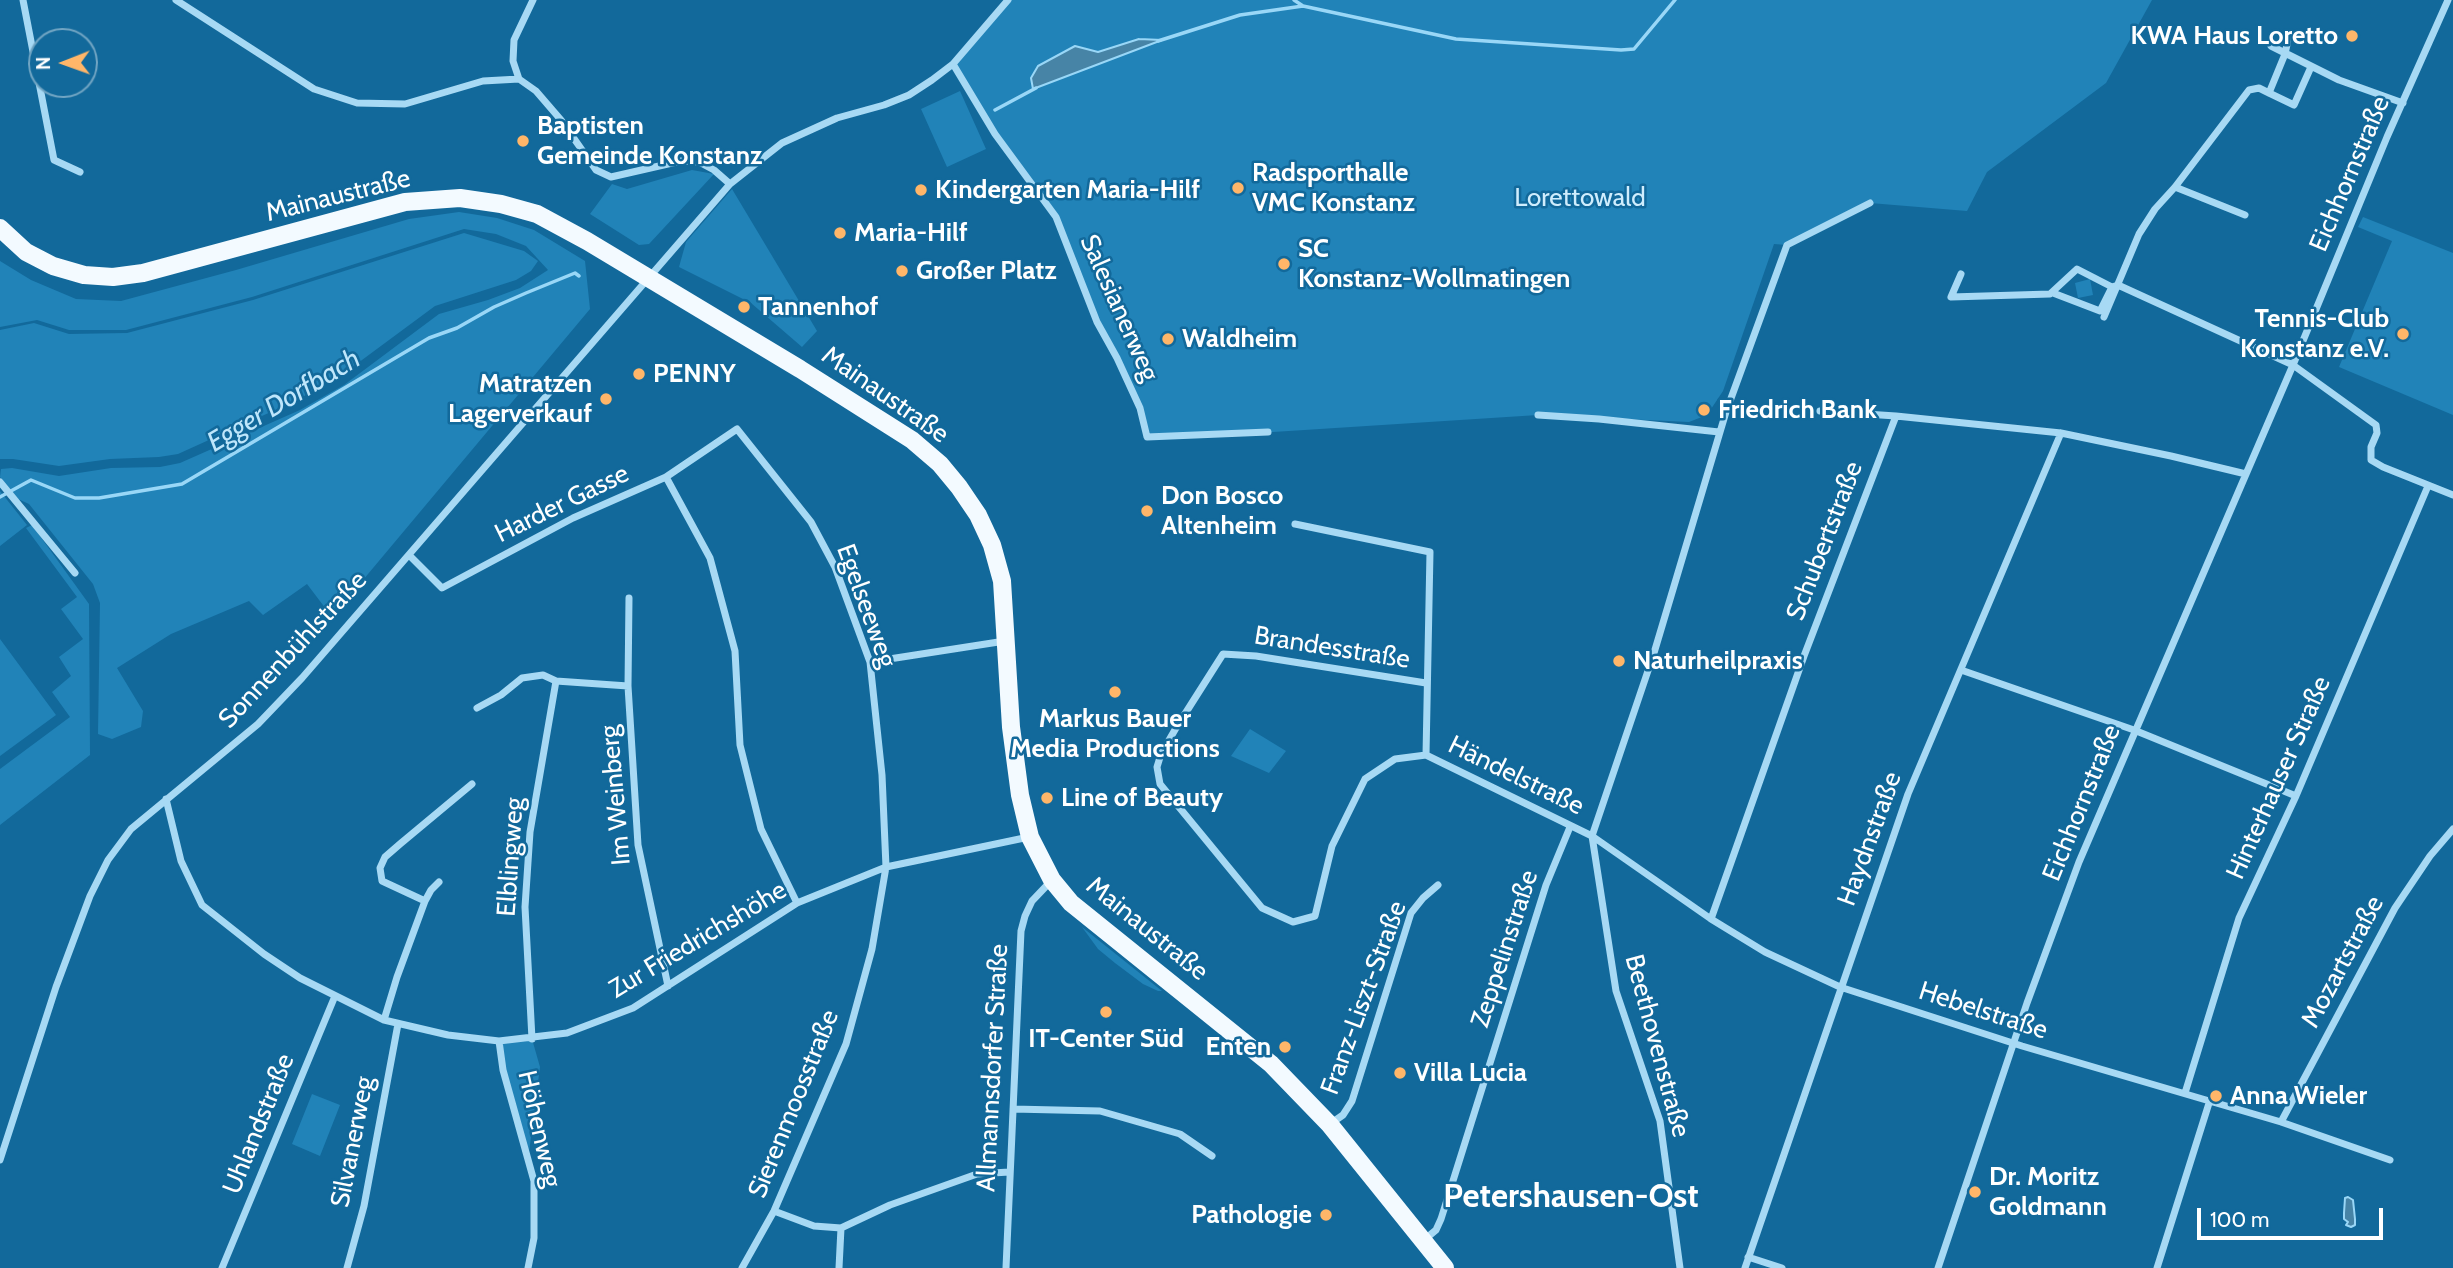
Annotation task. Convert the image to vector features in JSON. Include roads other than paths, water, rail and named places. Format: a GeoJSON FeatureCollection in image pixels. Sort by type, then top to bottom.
{"type":"FeatureCollection","features":[{"type":"Feature","properties":{"kind":"main road","name":"Mainaustraße"},"geometry":{"type":"LineString","coordinates":[[0,228],[26,252],[52,266],[84,275],[113,277],[143,273],[405,202],[460,198],[501,204],[537,214],[648,277],[885,421],[940,464],[978,515],[992,545],[1002,581],[1011,727],[1020,795],[1030,837],[1052,880],[1072,903],[1271,1064],[1330,1125],[1445,1268]]}},
{"type":"Feature","properties":{"kind":"street"},"geometry":{"type":"LineString","coordinates":[[23,0],[54,160],[80,172]]}},
{"type":"Feature","properties":{"kind":"street"},"geometry":{"type":"LineString","coordinates":[[176,0],[314,89],[357,103],[405,104],[483,81],[519,79]]}},
{"type":"Feature","properties":{"kind":"street"},"geometry":{"type":"LineString","coordinates":[[533,0],[514,40],[513,61],[519,79],[536,91],[561,120],[596,170],[611,177],[681,161],[699,162],[730,184]]}},
{"type":"Feature","properties":{"kind":"street","name":"Sonnenbühlstraße"},"geometry":{"type":"LineString","coordinates":[[0,1160],[56,987],[90,896],[108,860],[131,830],[258,724],[302,678],[730,184],[782,143],[837,118],[909,95],[953,64],[1008,0]]}},
{"type":"Feature","properties":{"kind":"street","name":"Eichhornstraße"},"geometry":{"type":"LineString","coordinates":[[1938,1268],[2013,1044],[2079,862],[2383,146],[2448,0]]}},
{"type":"Feature","properties":{"kind":"street"},"geometry":{"type":"LineString","coordinates":[[2269,93],[2286,54],[2289,35]]}},
{"type":"Feature","properties":{"kind":"street"},"geometry":{"type":"LineString","coordinates":[[2272,46],[2311,67],[2403,103]]}},
{"type":"Feature","properties":{"kind":"street","name":"Salesianerweg"},"geometry":{"type":"LineString","coordinates":[[953,64],[995,134],[1056,217],[1097,322],[1140,408],[1147,437],[1268,432]]}},
{"type":"Feature","properties":{"kind":"street"},"geometry":{"type":"LineString","coordinates":[[1961,274],[1951,297],[2053,293],[2101,311],[2139,234],[2155,209],[2249,90],[2259,88],[2294,105],[2311,67]]}},
{"type":"Feature","properties":{"kind":"street"},"geometry":{"type":"LineString","coordinates":[[2175,187],[2245,215]]}},
{"type":"Feature","properties":{"kind":"street","name":"Beethovenstraße"},"geometry":{"type":"LineString","coordinates":[[1679,1268],[1660,1121],[1616,991],[1592,836],[1654,653],[1719,432],[1787,246],[1870,203]]}},
{"type":"Feature","properties":{"kind":"street"},"geometry":{"type":"LineString","coordinates":[[2053,293],[2077,269],[2292,365],[2376,425],[2377,433],[2371,447],[2371,460],[2453,495]]}},
{"type":"Feature","properties":{"kind":"street"},"geometry":{"type":"LineString","coordinates":[[2104,317],[2115,286]]}},
{"type":"Feature","properties":{"kind":"street"},"geometry":{"type":"LineString","coordinates":[[1820,411],[2061,433],[2246,474]]}},
{"type":"Feature","properties":{"kind":"street"},"geometry":{"type":"LineString","coordinates":[[1538,415],[1719,432]]}},
{"type":"Feature","properties":{"kind":"street","name":"Schubertstraße"},"geometry":{"type":"LineString","coordinates":[[1711,919],[1804,656],[1896,416]]}},
{"type":"Feature","properties":{"kind":"street","name":"Harder Gasse"},"geometry":{"type":"LineString","coordinates":[[408,555],[442,588],[573,518],[666,477],[737,429]]}},
{"type":"Feature","properties":{"kind":"street","name":"Egelseeweg"},"geometry":{"type":"LineString","coordinates":[[737,429],[811,522],[835,567],[870,662],[882,775],[886,867]]}},
{"type":"Feature","properties":{"kind":"street","name":"Haydnstraße"},"geometry":{"type":"LineString","coordinates":[[1745,1268],[1908,794],[2061,433]]}},
{"type":"Feature","properties":{"kind":"street"},"geometry":{"type":"LineString","coordinates":[[666,477],[710,558],[735,650],[740,746],[761,829],[797,903]]}},
{"type":"Feature","properties":{"kind":"street"},"geometry":{"type":"LineString","coordinates":[[3,485],[75,573]]}},
{"type":"Feature","properties":{"kind":"street","name":"Hinterhauser Straße"},"geometry":{"type":"LineString","coordinates":[[2185,1093],[2239,918],[2296,796],[2428,486]]}},
{"type":"Feature","properties":{"kind":"street","name":"Händelstraße"},"geometry":{"type":"LineString","coordinates":[[1295,524],[1430,552],[1426,755],[1592,836]]}},
{"type":"Feature","properties":{"kind":"street","name":"Im Weinberg"},"geometry":{"type":"LineString","coordinates":[[629,598],[628,686],[638,845],[668,986]]}},
{"type":"Feature","properties":{"kind":"street"},"geometry":{"type":"LineString","coordinates":[[870,662],[1006,641]]}},
{"type":"Feature","properties":{"kind":"street","name":"Brandesstraße"},"geometry":{"type":"LineString","coordinates":[[1426,683],[1256,656],[1223,654],[1182,717],[1161,754],[1157,768],[1160,784],[1262,908],[1293,922],[1314,916],[1332,846],[1366,779],[1395,759],[1426,755]]}},
{"type":"Feature","properties":{"kind":"street"},"geometry":{"type":"LineString","coordinates":[[1961,670],[2134,730],[2296,796]]}},
{"type":"Feature","properties":{"kind":"street"},"geometry":{"type":"LineString","coordinates":[[478,708],[501,695],[522,678],[543,675],[556,681],[628,686]]}},
{"type":"Feature","properties":{"kind":"street","name":"Elblingweg"},"geometry":{"type":"LineString","coordinates":[[532,1039],[526,907],[530,832],[556,681]]}},
{"type":"Feature","properties":{"kind":"street"},"geometry":{"type":"LineString","coordinates":[[425,901],[383,881],[380,867],[392,850],[472,784]]}},
{"type":"Feature","properties":{"kind":"street","name":"Zur Friedrichshöhe"},"geometry":{"type":"LineString","coordinates":[[166,799],[181,861],[202,905],[264,954],[300,978],[384,1020],[448,1035],[499,1041],[567,1033],[633,1008],[797,903],[886,867],[1030,837]]}},
{"type":"Feature","properties":{"kind":"street","name":"Zeppelinstraße"},"geometry":{"type":"LineString","coordinates":[[1423,1241],[1433,1234],[1441,1219],[1546,885],[1570,827]]}},
{"type":"Feature","properties":{"kind":"street","name":"Mozartstraße"},"geometry":{"type":"LineString","coordinates":[[2281,1122],[2395,908],[2430,856],[2453,828]]}},
{"type":"Feature","properties":{"kind":"street","name":"Hebelstraße"},"geometry":{"type":"LineString","coordinates":[[1592,836],[1711,919],[1765,952],[1840,987],[2013,1044],[2281,1122],[2390,1160]]}},
{"type":"Feature","properties":{"kind":"street","name":"Sierenmoosstraße"},"geometry":{"type":"LineString","coordinates":[[741,1268],[774,1211],[846,1044],[872,949],[886,867]]}},
{"type":"Feature","properties":{"kind":"street","name":"Allmannsdorfer Straße"},"geometry":{"type":"LineString","coordinates":[[1006,1268],[1021,931],[1032,901],[1052,880]]}},
{"type":"Feature","properties":{"kind":"street"},"geometry":{"type":"LineString","coordinates":[[384,1020],[425,901],[439,882]]}},
{"type":"Feature","properties":{"kind":"street","name":"Franz-Liszt-Straße"},"geometry":{"type":"LineString","coordinates":[[1330,1125],[1343,1115],[1352,1101],[1411,913],[1438,885]]}},
{"type":"Feature","properties":{"kind":"street","name":"Uhlandstraße"},"geometry":{"type":"LineString","coordinates":[[222,1268],[335,996]]}},
{"type":"Feature","properties":{"kind":"street","name":"Silvanerweg"},"geometry":{"type":"LineString","coordinates":[[347,1268],[364,1206],[398,1024]]}},
{"type":"Feature","properties":{"kind":"street","name":"Höhenweg"},"geometry":{"type":"LineString","coordinates":[[499,1041],[503,1070],[534,1181],[534,1238],[528,1268]]}},
{"type":"Feature","properties":{"kind":"street"},"geometry":{"type":"LineString","coordinates":[[2157,1268],[2210,1100]]}},
{"type":"Feature","properties":{"kind":"street"},"geometry":{"type":"LineString","coordinates":[[1013,1109],[1100,1111],[1180,1134],[1212,1156]]}},
{"type":"Feature","properties":{"kind":"street"},"geometry":{"type":"LineString","coordinates":[[774,1211],[814,1226],[841,1228],[890,1205],[976,1174],[1009,1172]]}},
{"type":"Feature","properties":{"kind":"street"},"geometry":{"type":"LineString","coordinates":[[839,1268],[841,1228]]}},
{"type":"Feature","properties":{"kind":"street"},"geometry":{"type":"LineString","coordinates":[[1748,1257],[1783,1268]]}},
{"type":"Feature","properties":{"kind":"waterway"},"geometry":{"type":"LineString","coordinates":[[1294,0],[1303,6],[1456,39],[1621,50],[1634,49],[1675,0]]}},
{"type":"Feature","properties":{"kind":"waterway"},"geometry":{"type":"LineString","coordinates":[[1158,41],[1240,15],[1303,6]]}},
{"type":"Feature","properties":{"kind":"waterway"},"geometry":{"type":"LineString","coordinates":[[995,110],[1036,88]]}},
{"type":"Feature","properties":{"kind":"waterway","name":"Egger Dorfbach"},"geometry":{"type":"LineString","coordinates":[[0,497],[31,480],[75,498],[99,498],[182,484],[429,338],[457,328],[526,293],[575,273],[579,276]]}},
{"type":"Feature","properties":{"kind":"place","name":"KWA Haus Loretto"},"geometry":{"type":"Point","coordinates":[2352,36]}},
{"type":"Feature","properties":{"kind":"place","name":"Baptisten Gemeinde Konstanz"},"geometry":{"type":"Point","coordinates":[523,141]}},
{"type":"Feature","properties":{"kind":"place","name":"Radsporthalle VMC Konstanz"},"geometry":{"type":"Point","coordinates":[1238,188]}},
{"type":"Feature","properties":{"kind":"place","name":"Kindergarten Maria-Hilf"},"geometry":{"type":"Point","coordinates":[921,190]}},
{"type":"Feature","properties":{"kind":"place","name":"Maria-Hilf"},"geometry":{"type":"Point","coordinates":[840,233]}},
{"type":"Feature","properties":{"kind":"place","name":"SC Konstanz-Wollmatingen"},"geometry":{"type":"Point","coordinates":[1284,264]}},
{"type":"Feature","properties":{"kind":"place","name":"Großer Platz"},"geometry":{"type":"Point","coordinates":[902,271]}},
{"type":"Feature","properties":{"kind":"place","name":"Tannenhof"},"geometry":{"type":"Point","coordinates":[744,307]}},
{"type":"Feature","properties":{"kind":"place","name":"Tennis-Club Konstanz e.V."},"geometry":{"type":"Point","coordinates":[2403,334]}},
{"type":"Feature","properties":{"kind":"place","name":"Waldheim"},"geometry":{"type":"Point","coordinates":[1168,339]}},
{"type":"Feature","properties":{"kind":"place","name":"PENNY"},"geometry":{"type":"Point","coordinates":[639,374]}},
{"type":"Feature","properties":{"kind":"place","name":"Matratzen Lagerverkauf"},"geometry":{"type":"Point","coordinates":[606,399]}},
{"type":"Feature","properties":{"kind":"place","name":"Friedrich Bank"},"geometry":{"type":"Point","coordinates":[1704,410]}},
{"type":"Feature","properties":{"kind":"place","name":"Don Bosco Altenheim"},"geometry":{"type":"Point","coordinates":[1147,511]}},
{"type":"Feature","properties":{"kind":"place","name":"Naturheilpraxis"},"geometry":{"type":"Point","coordinates":[1619,661]}},
{"type":"Feature","properties":{"kind":"place","name":"Markus Bauer Media Productions"},"geometry":{"type":"Point","coordinates":[1115,692]}},
{"type":"Feature","properties":{"kind":"place","name":"Line of Beauty"},"geometry":{"type":"Point","coordinates":[1047,798]}},
{"type":"Feature","properties":{"kind":"place","name":"IT-Center Süd"},"geometry":{"type":"Point","coordinates":[1106,1012]}},
{"type":"Feature","properties":{"kind":"place","name":"Enten"},"geometry":{"type":"Point","coordinates":[1285,1047]}},
{"type":"Feature","properties":{"kind":"place","name":"Villa Lucia"},"geometry":{"type":"Point","coordinates":[1400,1073]}},
{"type":"Feature","properties":{"kind":"place","name":"Anna Wieler"},"geometry":{"type":"Point","coordinates":[2216,1096]}},
{"type":"Feature","properties":{"kind":"place","name":"Dr. Moritz Goldmann"},"geometry":{"type":"Point","coordinates":[1975,1192]}},
{"type":"Feature","properties":{"kind":"place","name":"Pathologie"},"geometry":{"type":"Point","coordinates":[1326,1215]}},
{"type":"Feature","properties":{"kind":"district","name":"Petershausen-Ost"},"geometry":{"type":"Point","coordinates":[1571,1197]}},
{"type":"Feature","properties":{"kind":"park label","name":"Lorettowald"},"geometry":{"type":"Point","coordinates":[1580,198]}}]}
